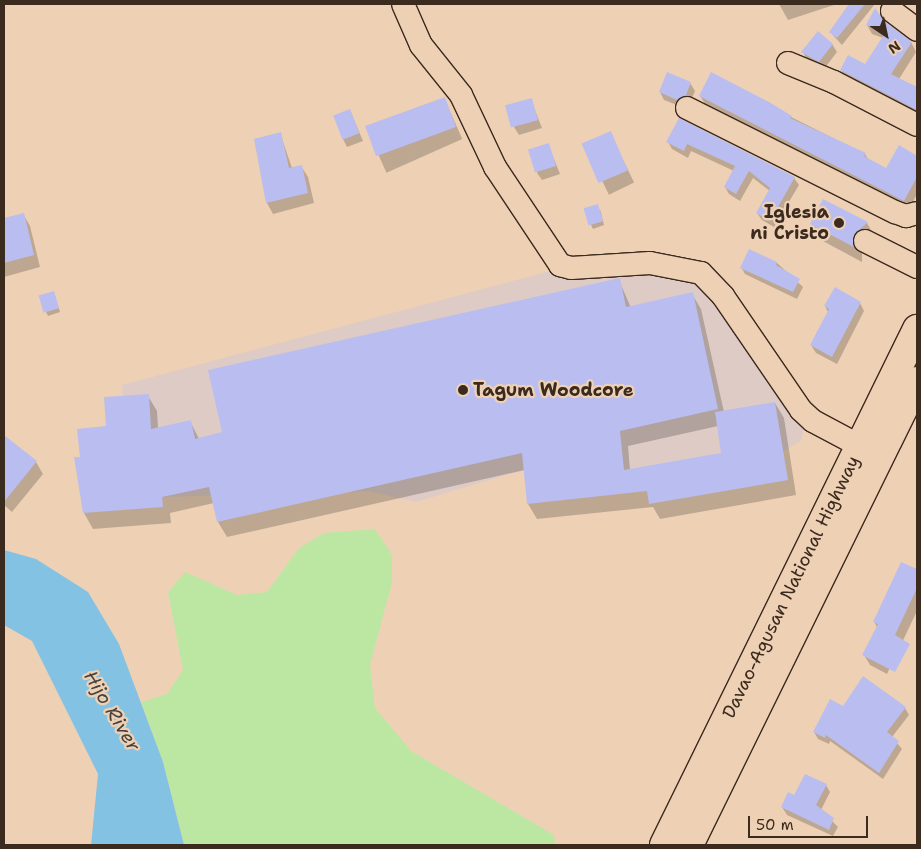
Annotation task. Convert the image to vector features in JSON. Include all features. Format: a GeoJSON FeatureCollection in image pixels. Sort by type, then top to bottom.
{"type":"FeatureCollection","features":[{"type":"Feature","properties":{"kind":"highway","name":"Davao-Agusan National Highway"},"geometry":{"type":"LineString","coordinates":[[689,845],[870,452],[917,329]]}},
{"type":"Feature","properties":{"kind":"highway","name":"Davao-Agusan National Highway"},"geometry":{"type":"LineString","coordinates":[[664,845],[870,452],[917,381]]}},
{"type":"Feature","properties":{"kind":"street"},"geometry":{"type":"LineString","coordinates":[[403,4],[421,45],[462,94],[495,167],[552,258],[560,265],[571,268],[650,263],[701,273],[723,296],[801,410],[813,421],[870,452]]}},
{"type":"Feature","properties":{"kind":"street"},"geometry":{"type":"LineString","coordinates":[[892,10],[917,30]]}},
{"type":"Feature","properties":{"kind":"street"},"geometry":{"type":"LineString","coordinates":[[788,63],[834,82],[917,125]]}},
{"type":"Feature","properties":{"kind":"street"},"geometry":{"type":"LineString","coordinates":[[687,108],[895,212],[906,216],[917,213]]}},
{"type":"Feature","properties":{"kind":"street"},"geometry":{"type":"LineString","coordinates":[[865,241],[917,267]]}},
{"type":"Feature","properties":{"kind":"shaded area","name":"Tagum Woodcore"},"geometry":{"type":"Polygon","coordinates":[[[554,270],[702,277],[804,421],[802,440],[773,457],[667,488],[546,463],[416,502],[368,491],[132,498],[122,385],[554,270]]]}},
{"type":"Feature","properties":{"kind":"green space"},"geometry":{"type":"Polygon","coordinates":[[[375,529],[392,555],[392,582],[370,665],[375,708],[411,751],[554,835],[555,845],[184,845],[163,762],[141,702],[167,694],[183,670],[168,592],[185,572],[237,595],[267,592],[299,548],[324,533],[375,529]]]}},
{"type":"Feature","properties":{"kind":"water","name":"Hijo River"},"geometry":{"type":"Polygon","coordinates":[[[4,550],[36,559],[88,592],[119,644],[163,762],[184,845],[91,845],[98,774],[32,641],[4,625],[4,550]]]}},
{"type":"Feature","properties":{"kind":"building"},"geometry":{"type":"Polygon","coordinates":[[[849,4],[865,4],[837,38],[829,32],[849,4]]]}},
{"type":"Feature","properties":{"kind":"building"},"geometry":{"type":"Polygon","coordinates":[[[875,8],[884,21],[912,42],[891,74],[917,87],[917,110],[840,70],[848,55],[865,64],[885,33],[866,25],[875,8]]]}},
{"type":"Feature","properties":{"kind":"building"},"geometry":{"type":"Polygon","coordinates":[[[818,31],[833,44],[819,62],[801,52],[818,31]]]}},
{"type":"Feature","properties":{"kind":"building"},"geometry":{"type":"Polygon","coordinates":[[[667,72],[691,82],[686,95],[677,100],[659,92],[667,72]]]}},
{"type":"Feature","properties":{"kind":"building"},"geometry":{"type":"Polygon","coordinates":[[[711,72],[769,102],[792,116],[790,118],[866,153],[864,156],[886,168],[899,145],[917,156],[917,177],[904,201],[699,96],[711,72]]]}},
{"type":"Feature","properties":{"kind":"building"},"geometry":{"type":"Polygon","coordinates":[[[445,97],[456,127],[376,156],[365,126],[445,97]]]}},
{"type":"Feature","properties":{"kind":"building"},"geometry":{"type":"Polygon","coordinates":[[[532,98],[538,120],[511,127],[505,105],[532,98]]]}},
{"type":"Feature","properties":{"kind":"building"},"geometry":{"type":"Polygon","coordinates":[[[350,109],[359,133],[343,140],[333,115],[350,109]]]}},
{"type":"Feature","properties":{"kind":"building"},"geometry":{"type":"Polygon","coordinates":[[[679,118],[795,177],[770,221],[756,213],[770,188],[749,171],[736,194],[724,187],[735,166],[687,144],[684,151],[666,142],[679,118]]]}},
{"type":"Feature","properties":{"kind":"building"},"geometry":{"type":"Polygon","coordinates":[[[611,131],[628,171],[598,183],[582,144],[611,131]]]}},
{"type":"Feature","properties":{"kind":"building"},"geometry":{"type":"Polygon","coordinates":[[[281,132],[289,168],[302,165],[308,193],[266,203],[254,139],[281,132]]]}},
{"type":"Feature","properties":{"kind":"building"},"geometry":{"type":"Polygon","coordinates":[[[549,143],[556,166],[535,172],[528,149],[549,143]]]}},
{"type":"Feature","properties":{"kind":"building","name":"Iglesia ni Cristo"},"geometry":{"type":"Polygon","coordinates":[[[823,199],[868,222],[854,235],[854,247],[810,224],[823,199]]]}},
{"type":"Feature","properties":{"kind":"building"},"geometry":{"type":"Polygon","coordinates":[[[598,204],[603,221],[589,225],[584,208],[598,204]]]}},
{"type":"Feature","properties":{"kind":"building"},"geometry":{"type":"Polygon","coordinates":[[[24,213],[34,255],[4,263],[4,218],[24,213]]]}},
{"type":"Feature","properties":{"kind":"building"},"geometry":{"type":"Polygon","coordinates":[[[749,249],[777,262],[776,265],[800,279],[793,292],[740,268],[749,249]]]}},
{"type":"Feature","properties":{"kind":"building","name":"Tagum Woodcore"},"geometry":{"type":"Polygon","coordinates":[[[620,278],[626,307],[693,292],[718,409],[620,431],[624,470],[721,453],[715,412],[775,402],[788,480],[649,504],[647,491],[527,504],[522,453],[217,522],[209,487],[162,497],[163,507],[83,513],[74,457],[80,457],[77,429],[106,426],[104,397],[149,394],[151,429],[191,420],[195,439],[222,432],[208,370],[620,278]]]}},
{"type":"Feature","properties":{"kind":"building"},"geometry":{"type":"Polygon","coordinates":[[[835,287],[861,302],[832,357],[810,345],[829,309],[824,306],[835,287]]]}},
{"type":"Feature","properties":{"kind":"building"},"geometry":{"type":"Polygon","coordinates":[[[54,291],[59,308],[44,313],[39,295],[54,291]]]}},
{"type":"Feature","properties":{"kind":"building"},"geometry":{"type":"Polygon","coordinates":[[[4,435],[37,461],[4,502],[4,435]]]}},
{"type":"Feature","properties":{"kind":"building"},"geometry":{"type":"Polygon","coordinates":[[[901,562],[917,569],[917,588],[895,635],[910,644],[895,672],[862,655],[878,624],[873,622],[901,562]]]}},
{"type":"Feature","properties":{"kind":"building"},"geometry":{"type":"Polygon","coordinates":[[[863,676],[906,707],[887,732],[899,741],[879,773],[826,735],[825,738],[813,732],[830,699],[843,706],[863,676]]]}},
{"type":"Feature","properties":{"kind":"building"},"geometry":{"type":"Polygon","coordinates":[[[805,774],[827,784],[816,805],[834,818],[829,830],[781,807],[788,792],[794,795],[805,774]]]}},
{"type":"Feature","properties":{"kind":"place","name":"Iglesia ni Cristo"},"geometry":{"type":"Point","coordinates":[839,223]}},
{"type":"Feature","properties":{"kind":"place","name":"Tagum Woodcore"},"geometry":{"type":"Point","coordinates":[463,390]}}]}
